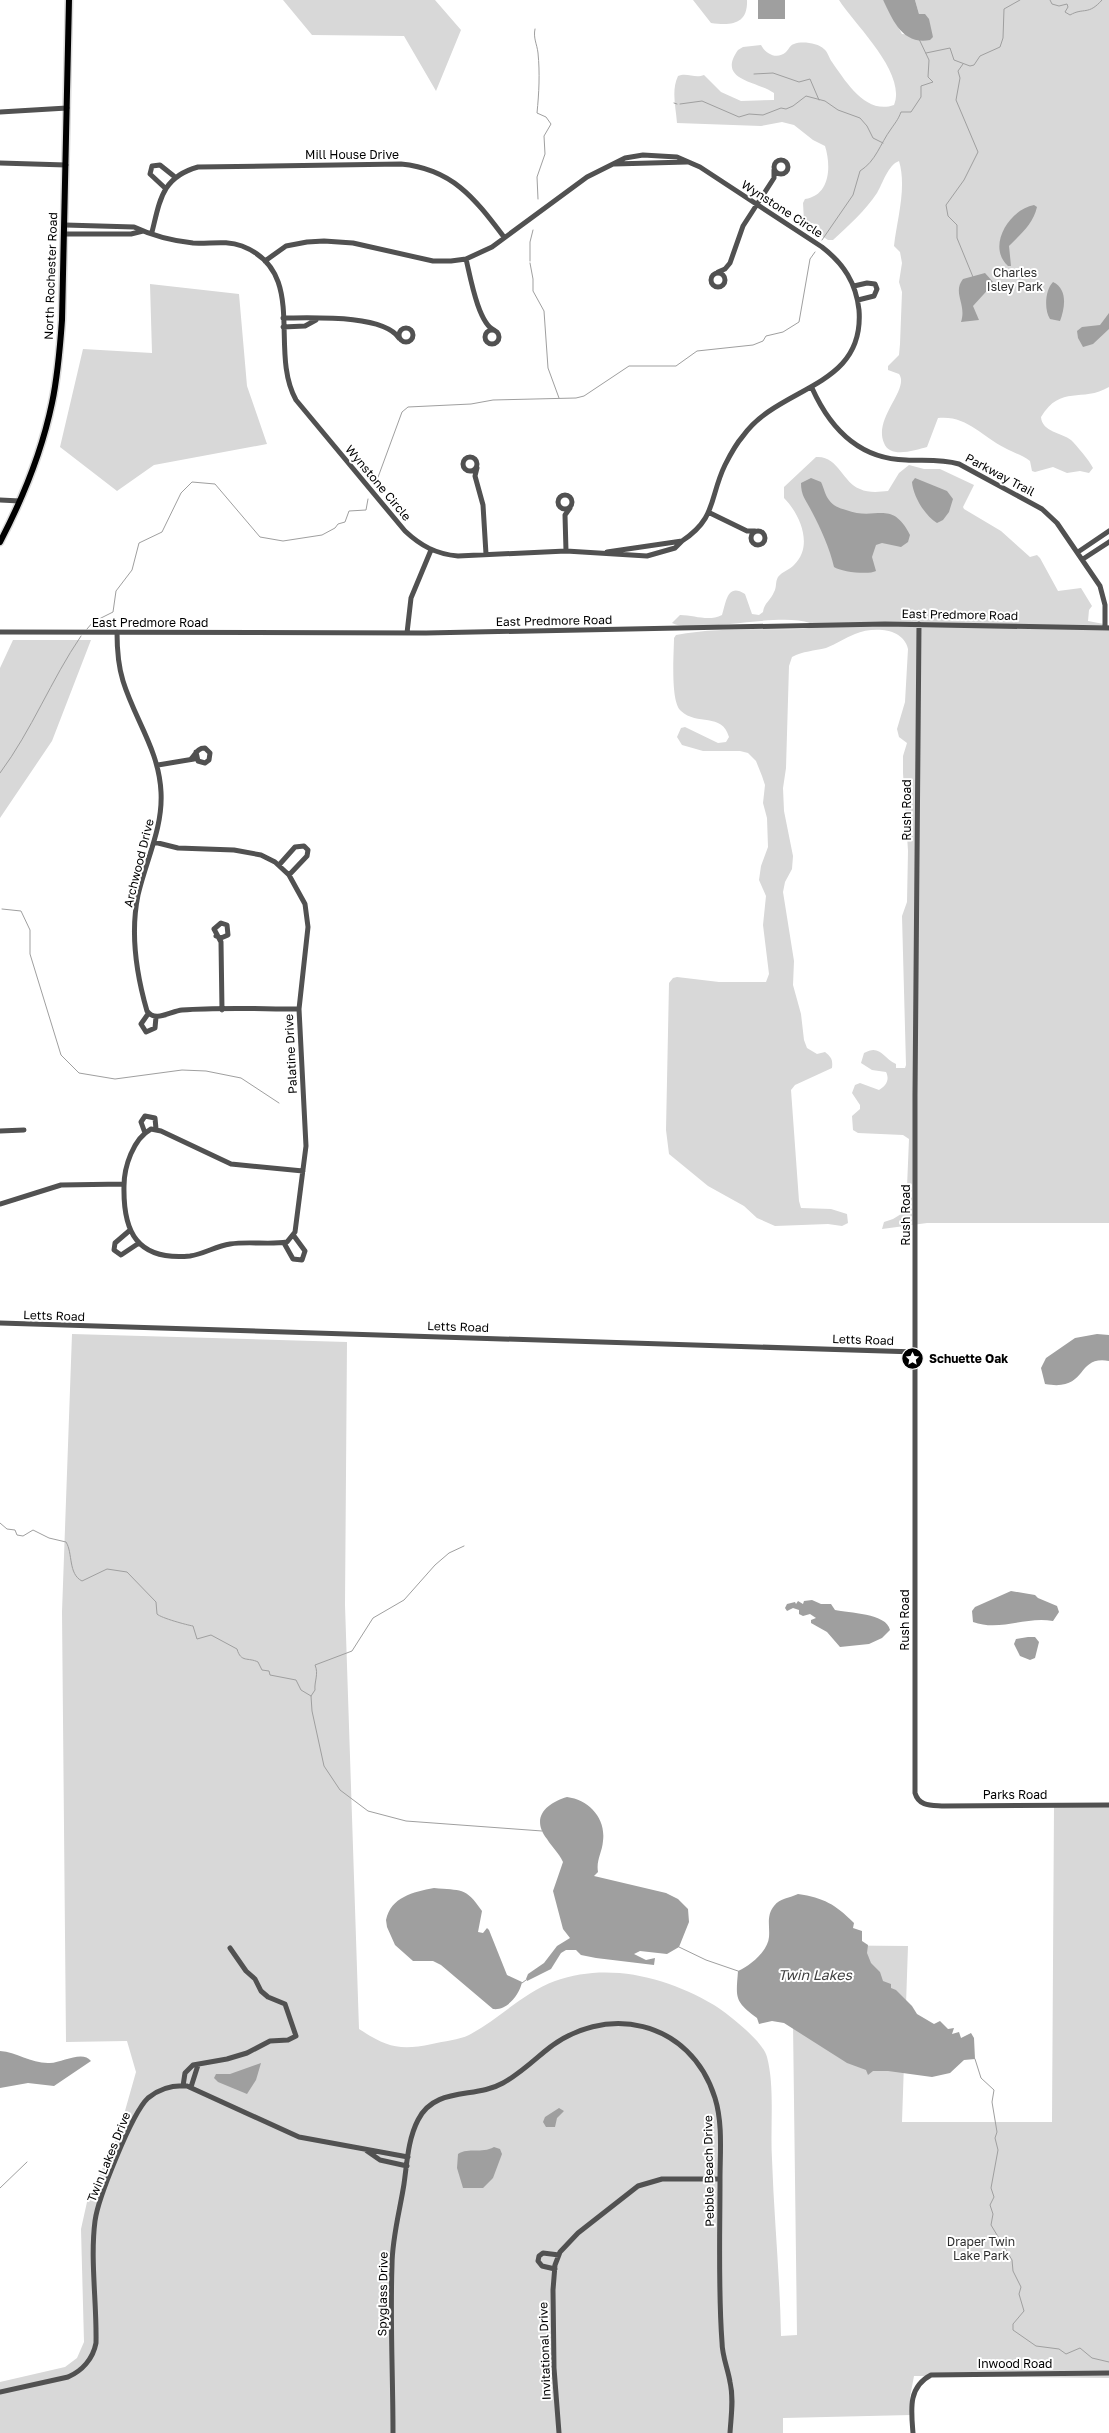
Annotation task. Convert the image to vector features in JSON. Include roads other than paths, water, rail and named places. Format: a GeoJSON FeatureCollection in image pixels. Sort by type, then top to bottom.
{"type":"FeatureCollection","features":[{"type":"Feature","properties":{"kind":"main road","name":"North Rochester Road"},"geometry":{"type":"LineString","coordinates":[[0,542],[20,501],[40,450],[55,388],[62,320],[69,0]]}},
{"type":"Feature","properties":{"kind":"street"},"geometry":{"type":"LineString","coordinates":[[0,112],[67,108]]}},
{"type":"Feature","properties":{"kind":"street","name":"Wynstone Circle"},"geometry":{"type":"LineString","coordinates":[[65,225],[127,226],[193,243],[235,244],[246,248],[265,261],[280,284],[284,318],[286,379],[296,400],[405,531],[431,550],[458,556],[566,551],[607,552],[622,556],[655,555],[675,548],[699,527],[710,513],[725,465],[744,435],[764,414],[780,402],[812,388],[840,368],[849,357],[858,328],[858,300],[854,286],[849,274],[830,253],[707,172],[675,156],[643,155],[625,158],[587,177],[504,238],[483,252],[466,259],[433,261],[353,243],[324,241],[295,243],[278,250],[265,261]]}},
{"type":"Feature","properties":{"kind":"street"},"geometry":{"type":"LineString","coordinates":[[726,269],[712,276],[714,285],[723,286],[726,269],[733,256],[743,226],[774,178],[776,161],[785,162],[787,171],[774,178]]}},
{"type":"Feature","properties":{"kind":"street"},"geometry":{"type":"LineString","coordinates":[[0,163],[66,165]]}},
{"type":"Feature","properties":{"kind":"street"},"geometry":{"type":"LineString","coordinates":[[165,188],[150,174],[152,166],[160,165],[175,178]]}},
{"type":"Feature","properties":{"kind":"street","name":"Mill House Drive"},"geometry":{"type":"LineString","coordinates":[[152,232],[165,188],[175,178],[189,169],[209,166],[415,166],[432,170],[462,187],[477,202],[504,238]]}},
{"type":"Feature","properties":{"kind":"street"},"geometry":{"type":"LineString","coordinates":[[774,170],[781,175]]}},
{"type":"Feature","properties":{"kind":"street","name":"Wynstone Circle"},"geometry":{"type":"LineString","coordinates":[[64,234],[131,234],[143,231]]}},
{"type":"Feature","properties":{"kind":"street"},"geometry":{"type":"LineString","coordinates":[[466,259],[476,298],[487,325],[499,337],[494,344],[487,342],[485,333],[487,325]]}},
{"type":"Feature","properties":{"kind":"street"},"geometry":{"type":"LineString","coordinates":[[718,272],[726,277]]}},
{"type":"Feature","properties":{"kind":"street"},"geometry":{"type":"LineString","coordinates":[[854,286],[870,282],[875,284],[877,289],[874,296],[858,300]]}},
{"type":"Feature","properties":{"kind":"street"},"geometry":{"type":"LineString","coordinates":[[284,318],[316,320],[354,319],[394,332],[405,343],[413,338],[411,330],[402,329],[394,332]]}},
{"type":"Feature","properties":{"kind":"street"},"geometry":{"type":"LineString","coordinates":[[283,327],[305,326],[316,320]]}},
{"type":"Feature","properties":{"kind":"street"},"geometry":{"type":"LineString","coordinates":[[399,338],[402,329]]}},
{"type":"Feature","properties":{"kind":"street"},"geometry":{"type":"LineString","coordinates":[[485,333],[494,330]]}},
{"type":"Feature","properties":{"kind":"street","name":"Parkway Trail"},"geometry":{"type":"LineString","coordinates":[[812,388],[832,424],[856,445],[870,453],[894,459],[947,461],[959,464],[1042,509],[1057,523],[1078,552],[1102,592],[1106,606],[1107,628]]}},
{"type":"Feature","properties":{"kind":"street"},"geometry":{"type":"LineString","coordinates":[[475,476],[462,465],[468,457],[476,460],[475,476],[483,504],[486,554]]}},
{"type":"Feature","properties":{"kind":"street"},"geometry":{"type":"LineString","coordinates":[[468,472],[477,468]]}},
{"type":"Feature","properties":{"kind":"street"},"geometry":{"type":"LineString","coordinates":[[565,515],[570,508],[572,499],[563,495],[557,502],[565,515],[566,551]]}},
{"type":"Feature","properties":{"kind":"street"},"geometry":{"type":"LineString","coordinates":[[0,500],[20,501]]}},
{"type":"Feature","properties":{"kind":"street"},"geometry":{"type":"LineString","coordinates":[[560,508],[570,508]]}},
{"type":"Feature","properties":{"kind":"street"},"geometry":{"type":"LineString","coordinates":[[710,513],[747,532],[764,533],[764,542],[755,545],[747,532]]}},
{"type":"Feature","properties":{"kind":"street"},"geometry":{"type":"LineString","coordinates":[[750,539],[755,531]]}},
{"type":"Feature","properties":{"kind":"street"},"geometry":{"type":"LineString","coordinates":[[1078,552],[1109,531]]}},
{"type":"Feature","properties":{"kind":"street"},"geometry":{"type":"LineString","coordinates":[[1083,559],[1108,542],[1102,536]]}},
{"type":"Feature","properties":{"kind":"street"},"geometry":{"type":"LineString","coordinates":[[407,633],[411,598],[431,550]]}},
{"type":"Feature","properties":{"kind":"street","name":"East Predmore Road"},"geometry":{"type":"LineString","coordinates":[[0,632],[407,633],[919,624],[1107,628]]}},
{"type":"Feature","properties":{"kind":"street","name":"Rush Road"},"geometry":{"type":"LineString","coordinates":[[919,624],[915,1781],[917,1800],[922,1804]]}},
{"type":"Feature","properties":{"kind":"street","name":"Archwood Drive"},"geometry":{"type":"LineString","coordinates":[[117,632],[118,655],[123,682],[151,743],[158,765],[161,812],[138,896],[134,933],[137,975],[148,1014],[141,1024],[144,1031],[154,1030],[156,1017],[183,1010],[298,1009]]}},
{"type":"Feature","properties":{"kind":"street"},"geometry":{"type":"LineString","coordinates":[[158,765],[191,759],[207,762],[211,756],[205,748],[196,752],[191,759]]}},
{"type":"Feature","properties":{"kind":"street"},"geometry":{"type":"LineString","coordinates":[[196,752],[198,761]]}},
{"type":"Feature","properties":{"kind":"street","name":"Palatine Drive"},"geometry":{"type":"LineString","coordinates":[[154,842],[195,850],[244,850],[261,855],[278,865],[289,875],[300,892],[307,915],[308,927],[298,1009],[305,1116],[304,1171],[294,1236]]}},
{"type":"Feature","properties":{"kind":"street"},"geometry":{"type":"LineString","coordinates":[[278,865],[295,847],[304,846],[308,850],[307,856],[289,875]]}},
{"type":"Feature","properties":{"kind":"street"},"geometry":{"type":"LineString","coordinates":[[221,942],[229,928],[223,923],[215,927],[216,936],[221,942],[222,1010]]}},
{"type":"Feature","properties":{"kind":"street"},"geometry":{"type":"LineString","coordinates":[[216,936],[226,936]]}},
{"type":"Feature","properties":{"kind":"street"},"geometry":{"type":"LineString","coordinates":[[148,1014],[156,1017]]}},
{"type":"Feature","properties":{"kind":"street"},"geometry":{"type":"LineString","coordinates":[[145,1133],[141,1122],[145,1116],[153,1116],[156,1129]]}},
{"type":"Feature","properties":{"kind":"street"},"geometry":{"type":"LineString","coordinates":[[284,1242],[293,1259],[302,1260],[305,1251],[294,1236],[284,1242],[236,1243],[199,1254],[179,1256],[156,1253],[139,1243],[129,1231],[123,1210],[124,1184],[129,1159],[145,1133],[150,1129],[156,1129],[231,1164],[304,1171]]}},
{"type":"Feature","properties":{"kind":"street"},"geometry":{"type":"LineString","coordinates":[[0,1131],[24,1130]]}},
{"type":"Feature","properties":{"kind":"street"},"geometry":{"type":"LineString","coordinates":[[0,1204],[61,1185],[124,1184]]}},
{"type":"Feature","properties":{"kind":"street"},"geometry":{"type":"LineString","coordinates":[[129,1231],[115,1243],[114,1250],[121,1255],[128,1253],[139,1243]]}},
{"type":"Feature","properties":{"kind":"street","name":"Letts Road"},"geometry":{"type":"LineString","coordinates":[[0,1323],[916,1352]]}},
{"type":"Feature","properties":{"kind":"street","name":"Parks Road"},"geometry":{"type":"LineString","coordinates":[[922,1804],[944,1806],[1109,1805]]}},
{"type":"Feature","properties":{"kind":"street"},"geometry":{"type":"LineString","coordinates":[[183,2086],[184,2076],[190,2067],[238,2056],[270,2041],[290,2040],[296,2035],[285,2004],[264,1995],[255,1979],[246,1971],[230,1948]]}},
{"type":"Feature","properties":{"kind":"street","name":"Pebble Beach Drive"},"geometry":{"type":"LineString","coordinates":[[408,2157],[414,2129],[422,2112],[430,2104],[442,2098],[490,2088],[503,2083],[553,2044],[576,2030],[595,2025],[636,2025],[647,2027],[678,2042],[693,2055],[706,2073],[716,2100],[719,2116],[722,2342],[731,2384],[730,2433]]}},
{"type":"Feature","properties":{"kind":"street"},"geometry":{"type":"LineString","coordinates":[[191,2087],[198,2065]]}},
{"type":"Feature","properties":{"kind":"street","name":"Twin Lakes Drive"},"geometry":{"type":"LineString","coordinates":[[0,2392],[68,2378],[77,2373],[92,2356],[96,2343],[94,2229],[100,2202],[142,2105],[152,2096],[165,2089],[183,2086],[191,2087],[287,2133],[308,2140],[408,2157]]}},
{"type":"Feature","properties":{"kind":"street","name":"Twin Lakes Drive"},"geometry":{"type":"LineString","coordinates":[[365,2149],[380,2160],[407,2166]]}},
{"type":"Feature","properties":{"kind":"street","name":"Spyglass Drive"},"geometry":{"type":"LineString","coordinates":[[393,2433],[392,2264],[408,2157]]}},
{"type":"Feature","properties":{"kind":"street"},"geometry":{"type":"LineString","coordinates":[[555,2269],[542,2266],[538,2258],[543,2252],[558,2255],[578,2233],[638,2186],[662,2179],[720,2179]]}},
{"type":"Feature","properties":{"kind":"street","name":"Invitational Drive"},"geometry":{"type":"LineString","coordinates":[[558,2255],[555,2269],[554,2368],[559,2433]]}},
{"type":"Feature","properties":{"kind":"street","name":"Inwood Road"},"geometry":{"type":"LineString","coordinates":[[913,2433],[913,2399],[917,2384],[931,2375],[1109,2373]]}},
{"type":"Feature","properties":{"kind":"water"},"geometry":{"type":"Polygon","coordinates":[[[758,0],[785,0],[785,19],[758,19],[758,0]]]}},
{"type":"Feature","properties":{"kind":"water"},"geometry":{"type":"Polygon","coordinates":[[[883,0],[915,0],[919,14],[925,14],[929,19],[933,37],[930,40],[920,41],[905,35],[895,23],[883,0]]]}},
{"type":"Feature","properties":{"kind":"water"},"geometry":{"type":"Polygon","coordinates":[[[1034,205],[1037,207],[1030,224],[1009,246],[1011,266],[1008,266],[1002,258],[999,249],[1000,239],[1009,221],[1017,213],[1034,205]]]}},
{"type":"Feature","properties":{"kind":"water"},"geometry":{"type":"Polygon","coordinates":[[[985,273],[994,283],[973,306],[979,320],[961,322],[960,284],[963,279],[985,273]]]}},
{"type":"Feature","properties":{"kind":"water"},"geometry":{"type":"Polygon","coordinates":[[[1053,282],[1061,289],[1064,299],[1060,321],[1050,319],[1047,311],[1046,300],[1048,290],[1053,282]]]}},
{"type":"Feature","properties":{"kind":"water"},"geometry":{"type":"Polygon","coordinates":[[[1109,313],[1109,329],[1093,344],[1083,347],[1078,338],[1077,331],[1082,327],[1100,325],[1109,313]]]}},
{"type":"Feature","properties":{"kind":"water"},"geometry":{"type":"Polygon","coordinates":[[[811,478],[821,482],[832,504],[839,508],[857,513],[882,513],[896,517],[910,535],[908,542],[901,547],[882,543],[876,545],[872,557],[876,571],[867,573],[855,572],[834,567],[825,539],[802,491],[801,483],[811,478]]]}},
{"type":"Feature","properties":{"kind":"water"},"geometry":{"type":"Polygon","coordinates":[[[915,478],[947,491],[953,499],[949,512],[943,520],[937,523],[928,516],[920,505],[912,482],[915,478]]]}},
{"type":"Feature","properties":{"kind":"water"},"geometry":{"type":"Polygon","coordinates":[[[1097,1334],[1109,1335],[1109,1361],[1091,1363],[1076,1379],[1069,1383],[1059,1385],[1045,1384],[1041,1368],[1046,1358],[1075,1338],[1097,1334]]]}},
{"type":"Feature","properties":{"kind":"water"},"geometry":{"type":"Polygon","coordinates":[[[1011,1591],[1035,1595],[1057,1606],[1059,1612],[1053,1621],[1032,1620],[1003,1625],[983,1625],[973,1622],[972,1611],[975,1607],[1011,1591]]]}},
{"type":"Feature","properties":{"kind":"water"},"geometry":{"type":"Polygon","coordinates":[[[812,1600],[821,1604],[831,1604],[835,1610],[875,1617],[887,1624],[890,1630],[882,1638],[869,1644],[840,1647],[827,1632],[811,1623],[811,1620],[816,1618],[810,1614],[803,1616],[799,1614],[799,1610],[793,1608],[787,1611],[785,1608],[787,1604],[795,1602],[796,1604],[798,1601],[803,1604],[804,1601],[812,1600]]]}},
{"type":"Feature","properties":{"kind":"water"},"geometry":{"type":"Polygon","coordinates":[[[1035,1637],[1039,1642],[1035,1658],[1030,1660],[1020,1656],[1014,1644],[1016,1639],[1035,1637]]]}},
{"type":"Feature","properties":{"kind":"water"},"geometry":{"type":"Polygon","coordinates":[[[567,1797],[589,1806],[602,1825],[602,1845],[598,1872],[594,1876],[666,1893],[678,1899],[688,1909],[689,1922],[679,1947],[667,1954],[640,1951],[634,1954],[646,1960],[655,1958],[654,1965],[596,1958],[581,1955],[576,1950],[566,1950],[561,1953],[551,1969],[527,1981],[528,1974],[544,1963],[557,1946],[570,1938],[563,1929],[553,1891],[563,1862],[542,1831],[540,1824],[543,1812],[547,1807],[567,1797]]]}},
{"type":"Feature","properties":{"kind":"water"},"geometry":{"type":"Polygon","coordinates":[[[434,1888],[462,1891],[471,1897],[482,1911],[478,1932],[483,1933],[487,1928],[489,1930],[507,1975],[522,1982],[519,1992],[508,2004],[498,2009],[493,2009],[441,1965],[433,1961],[413,1961],[395,1945],[386,1920],[393,1906],[404,1897],[418,1891],[434,1888]]]}},
{"type":"Feature","properties":{"kind":"water","name":"Twin Lakes"},"geometry":{"type":"Polygon","coordinates":[[[798,1894],[829,1903],[847,1916],[854,1923],[853,1928],[862,1931],[862,1941],[868,1945],[867,1953],[871,1963],[880,1972],[883,1981],[891,1984],[891,1988],[896,1990],[912,2006],[917,2014],[934,2024],[940,2021],[948,2029],[954,2028],[952,2034],[959,2032],[961,2038],[971,2033],[974,2038],[975,2059],[964,2060],[950,2073],[932,2077],[888,2071],[873,2071],[868,2075],[866,2070],[847,2063],[784,2023],[772,2021],[759,2024],[757,2018],[740,2003],[738,1998],[738,1971],[753,1962],[765,1948],[769,1937],[769,1917],[776,1903],[798,1894]]]}},
{"type":"Feature","properties":{"kind":"water"},"geometry":{"type":"Polygon","coordinates":[[[0,2051],[43,2063],[72,2057],[83,2057],[91,2061],[54,2086],[28,2083],[0,2088],[0,2051]]]}},
{"type":"Feature","properties":{"kind":"water"},"geometry":{"type":"Polygon","coordinates":[[[261,2063],[256,2080],[247,2094],[218,2082],[214,2078],[216,2074],[230,2074],[261,2063]]]}},
{"type":"Feature","properties":{"kind":"water"},"geometry":{"type":"Polygon","coordinates":[[[559,2108],[564,2111],[557,2118],[555,2127],[546,2127],[543,2122],[545,2117],[559,2108]]]}},
{"type":"Feature","properties":{"kind":"water"},"geometry":{"type":"Polygon","coordinates":[[[494,2147],[500,2149],[502,2154],[493,2178],[483,2188],[463,2188],[457,2168],[458,2154],[494,2147]]]}},
{"type":"Feature","properties":{"kind":"waterway"},"geometry":{"type":"LineString","coordinates":[[926,53],[950,48],[954,60],[970,66],[974,65],[980,56],[1000,47],[1003,38],[1004,9],[1020,0]]}},
{"type":"Feature","properties":{"kind":"waterway"},"geometry":{"type":"LineString","coordinates":[[1050,0],[1052,4],[1059,6],[1067,4],[1068,7],[1065,12],[1070,15],[1089,10],[1102,0]]}},
{"type":"Feature","properties":{"kind":"waterway"},"geometry":{"type":"LineString","coordinates":[[535,29],[534,35],[539,68],[537,113],[546,117],[551,124],[544,136],[545,154],[537,177],[538,199]]}},
{"type":"Feature","properties":{"kind":"waterway"},"geometry":{"type":"LineString","coordinates":[[822,240],[853,195],[860,171],[874,157],[901,112],[911,112],[921,97],[921,86],[933,82],[928,77],[929,60],[919,39]]}},
{"type":"Feature","properties":{"kind":"waterway"},"geometry":{"type":"LineString","coordinates":[[963,64],[958,71],[960,78],[956,100],[978,152],[964,180],[946,205],[948,216],[957,225],[957,238],[973,277]]}},
{"type":"Feature","properties":{"kind":"waterway"},"geometry":{"type":"LineString","coordinates":[[754,74],[773,73],[799,82],[810,79],[819,100]]}},
{"type":"Feature","properties":{"kind":"waterway"},"geometry":{"type":"LineString","coordinates":[[680,104],[702,101],[739,117],[749,114],[763,115],[781,108],[786,109],[806,96],[825,101],[838,110],[860,118],[867,126],[873,138],[883,143]]}},
{"type":"Feature","properties":{"kind":"waterway"},"geometry":{"type":"LineString","coordinates":[[530,261],[530,242],[533,230]]}},
{"type":"Feature","properties":{"kind":"waterway"},"geometry":{"type":"LineString","coordinates":[[377,480],[402,412],[408,407],[471,404],[493,400],[576,398],[584,396],[629,366],[676,366],[697,351],[753,345],[763,341],[766,336],[783,332],[799,322],[810,259],[815,252]]}},
{"type":"Feature","properties":{"kind":"waterway"},"geometry":{"type":"LineString","coordinates":[[530,263],[533,291],[544,311],[548,368],[559,398]]}},
{"type":"Feature","properties":{"kind":"waterway"},"geometry":{"type":"LineString","coordinates":[[87,629],[93,622],[113,612],[116,591],[132,570],[139,543],[162,532],[181,493],[192,482],[215,484],[260,537],[283,541],[322,535],[335,528],[338,524],[345,522],[349,511],[366,510],[368,499]]}},
{"type":"Feature","properties":{"kind":"waterway"},"geometry":{"type":"LineString","coordinates":[[0,773],[22,740],[81,636]]}},
{"type":"Feature","properties":{"kind":"waterway"},"geometry":{"type":"LineString","coordinates":[[2,909],[21,911],[30,930],[30,954],[61,1055],[79,1073],[115,1079],[182,1070],[206,1071],[241,1078],[279,1103]]}},
{"type":"Feature","properties":{"kind":"waterway"},"geometry":{"type":"LineString","coordinates":[[0,1523],[7,1529],[15,1530],[17,1535],[23,1536],[33,1530],[49,1538],[66,1542],[75,1574],[82,1581],[107,1569],[127,1572],[156,1602],[157,1614],[159,1616],[193,1626],[197,1639],[211,1635],[237,1649],[243,1658],[258,1662],[262,1670],[269,1671],[270,1675],[296,1680],[301,1690],[311,1696]]}},
{"type":"Feature","properties":{"kind":"waterway"},"geometry":{"type":"LineString","coordinates":[[464,1546],[449,1553],[435,1565],[404,1600],[373,1618],[352,1651],[315,1665],[315,1690],[311,1696],[312,1711],[324,1766],[340,1790],[368,1811],[406,1821],[542,1831]]}},
{"type":"Feature","properties":{"kind":"waterway"},"geometry":{"type":"LineString","coordinates":[[679,1947],[706,1960],[738,1971]]}},
{"type":"Feature","properties":{"kind":"waterway"},"geometry":{"type":"LineString","coordinates":[[522,1983],[526,1980]]}},
{"type":"Feature","properties":{"kind":"waterway"},"geometry":{"type":"LineString","coordinates":[[975,2059],[981,2078],[994,2090],[992,2102],[998,2150],[991,2188],[994,2197],[990,2205],[993,2214],[991,2225],[1012,2260],[1013,2271],[1021,2287],[1019,2294],[1024,2311],[1013,2324],[1013,2330],[1036,2346],[1059,2349],[1066,2354],[1080,2348],[1092,2358],[1109,2362]]}},
{"type":"Feature","properties":{"kind":"waterway"},"geometry":{"type":"LineString","coordinates":[[0,2188],[27,2162]]}},
{"type":"Feature","properties":{"kind":"place","name":"Schuette Oak"},"geometry":{"type":"Point","coordinates":[913,1359]}},
{"type":"Feature","properties":{"kind":"park label","name":"Charles Isley Park"},"geometry":{"type":"Point","coordinates":[1015,280]}},
{"type":"Feature","properties":{"kind":"park label","name":"Draper Twin Lake Park"},"geometry":{"type":"Point","coordinates":[981,2249]}}]}
